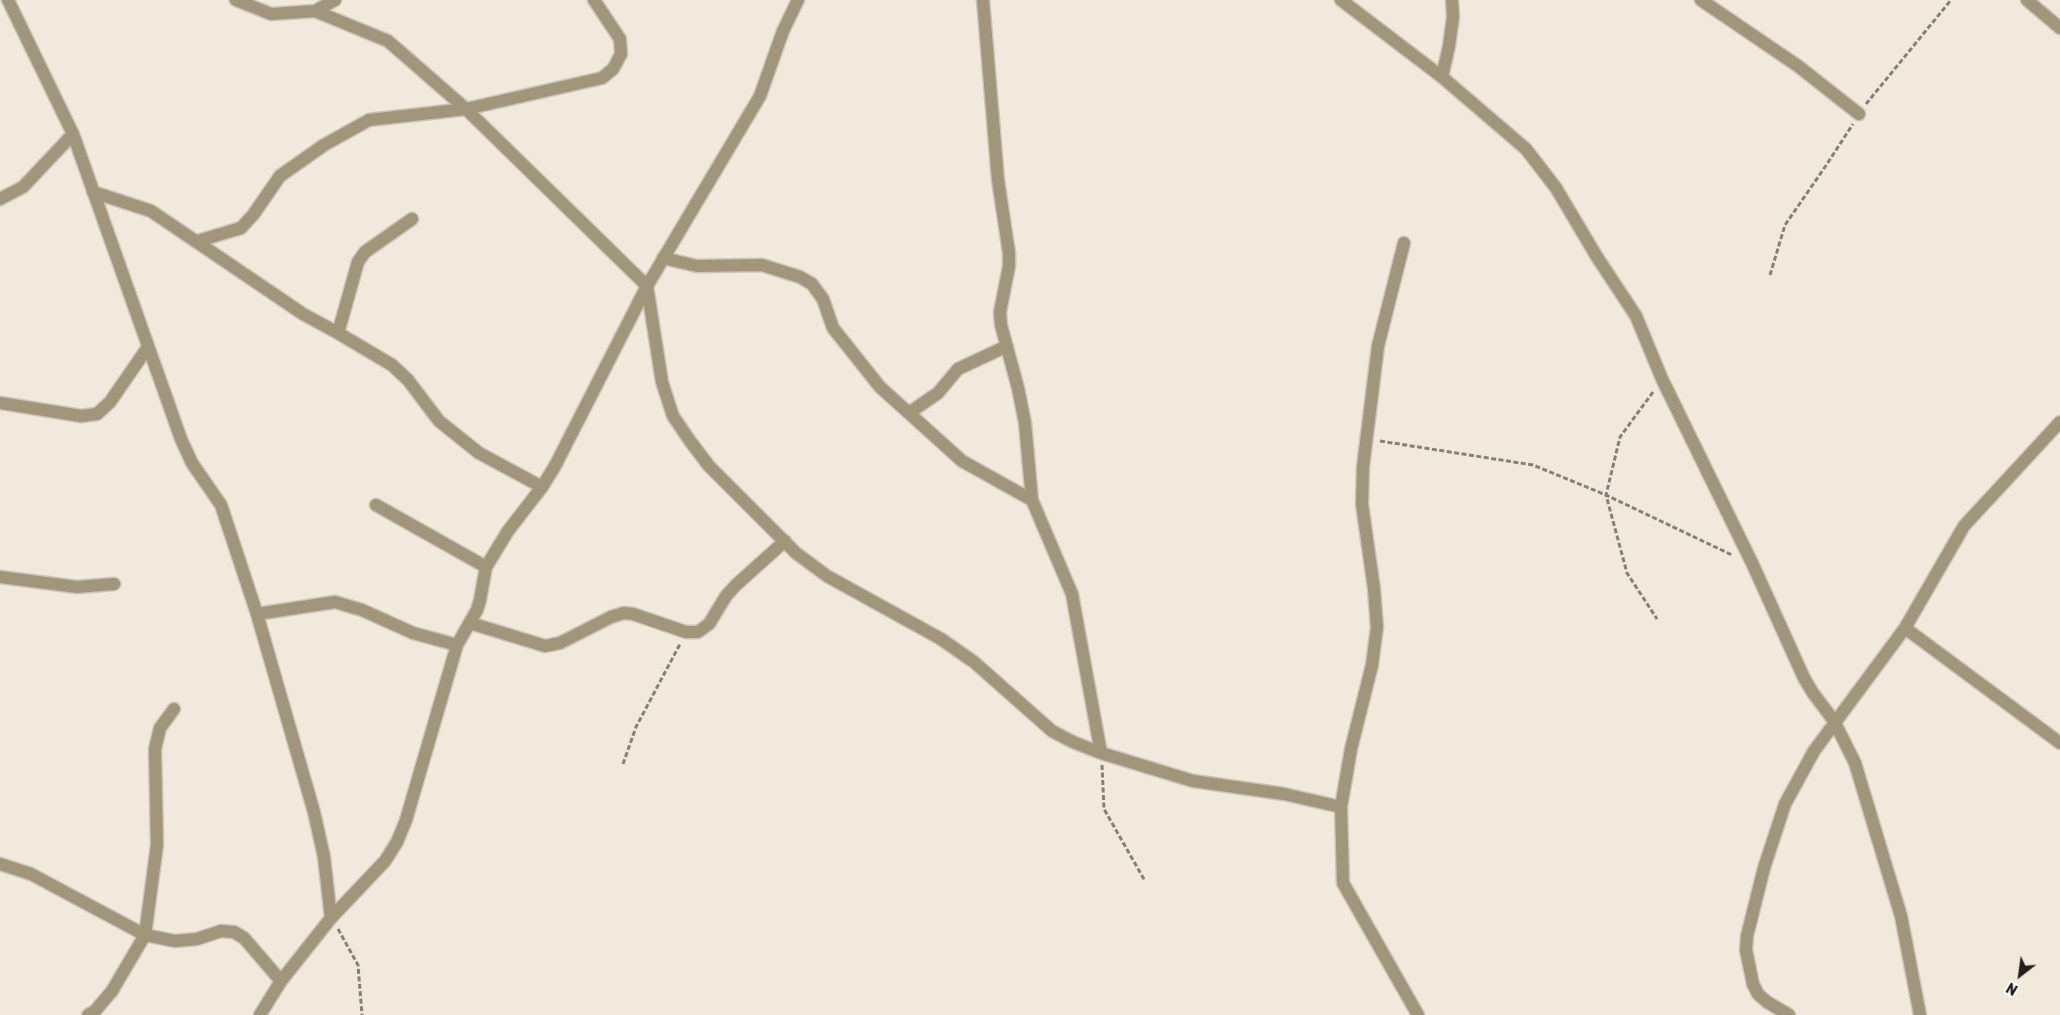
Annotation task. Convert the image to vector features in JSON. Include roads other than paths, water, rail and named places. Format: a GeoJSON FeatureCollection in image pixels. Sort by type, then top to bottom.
{"type":"FeatureCollection","features":[{"type":"Feature","properties":{"kind":"street"},"geometry":{"type":"LineString","coordinates":[[8,0],[73,134],[181,439],[192,463],[220,505],[257,614],[314,812],[324,857],[331,918]]}},
{"type":"Feature","properties":{"kind":"street"},"geometry":{"type":"LineString","coordinates":[[236,0],[271,14],[315,11],[335,0]]}},
{"type":"Feature","properties":{"kind":"street"},"geometry":{"type":"LineString","coordinates":[[198,241],[241,228],[253,215],[280,176],[324,145],[369,120],[466,109],[602,78],[613,69],[620,54],[620,39],[594,0]]}},
{"type":"Feature","properties":{"kind":"street"},"geometry":{"type":"LineString","coordinates":[[260,1015],[281,981],[331,918],[385,861],[397,842],[406,820],[457,645],[470,623],[480,600],[486,566],[508,530],[542,487],[573,434],[647,286],[760,96],[783,31],[798,0]]}},
{"type":"Feature","properties":{"kind":"street"},"geometry":{"type":"LineString","coordinates":[[983,0],[998,180],[1009,253],[1009,266],[1000,312],[1000,325],[1007,346],[1025,423],[1032,500],[1072,594],[1101,753]]}},
{"type":"Feature","properties":{"kind":"street"},"geometry":{"type":"LineString","coordinates":[[1342,0],[1442,77],[1526,149],[1556,188],[1636,316],[1662,379],[1753,565],[1804,678],[1834,721],[1855,763],[1901,916],[1920,1015]]}},
{"type":"Feature","properties":{"kind":"street"},"geometry":{"type":"LineString","coordinates":[[1442,77],[1453,17],[1452,0]]}},
{"type":"Feature","properties":{"kind":"street"},"geometry":{"type":"LineString","coordinates":[[1701,0],[1798,66],[1859,114]]}},
{"type":"Feature","properties":{"kind":"street"},"geometry":{"type":"LineString","coordinates":[[2027,0],[2060,28]]}},
{"type":"Feature","properties":{"kind":"street"},"geometry":{"type":"LineString","coordinates":[[315,11],[388,41],[466,109],[647,286],[662,382],[674,416],[709,466],[796,553],[826,576],[941,639],[968,657],[1052,731],[1073,742],[1101,753],[1193,781],[1284,794],[1341,807]]}},
{"type":"Feature","properties":{"kind":"street"},"geometry":{"type":"LineString","coordinates":[[0,199],[23,187],[73,134]]}},
{"type":"Feature","properties":{"kind":"street"},"geometry":{"type":"LineString","coordinates":[[93,192],[152,211],[303,314],[392,365],[408,380],[439,421],[479,453],[542,487]]}},
{"type":"Feature","properties":{"kind":"street"},"geometry":{"type":"LineString","coordinates":[[338,333],[361,257],[365,252],[412,219]]}},
{"type":"Feature","properties":{"kind":"street"},"geometry":{"type":"LineString","coordinates":[[1404,243],[1378,346],[1363,467],[1362,504],[1374,588],[1377,627],[1370,674],[1351,749],[1341,807],[1343,882],[1418,1015]]}},
{"type":"Feature","properties":{"kind":"street"},"geometry":{"type":"LineString","coordinates":[[663,258],[697,266],[762,265],[800,277],[812,284],[823,299],[833,328],[847,348],[880,387],[962,462],[1032,500]]}},
{"type":"Feature","properties":{"kind":"street"},"geometry":{"type":"LineString","coordinates":[[909,413],[938,393],[958,369],[1007,346]]}},
{"type":"Feature","properties":{"kind":"street"},"geometry":{"type":"LineString","coordinates":[[0,403],[81,416],[97,414],[110,402],[148,347]]}},
{"type":"Feature","properties":{"kind":"street"},"geometry":{"type":"LineString","coordinates":[[1789,1015],[1758,994],[1753,984],[1746,950],[1747,936],[1764,868],[1785,804],[1814,750],[1905,628],[1964,526],[2060,422]]}},
{"type":"Feature","properties":{"kind":"street"},"geometry":{"type":"LineString","coordinates":[[376,505],[486,566]]}},
{"type":"Feature","properties":{"kind":"street"},"geometry":{"type":"LineString","coordinates":[[470,623],[545,646],[560,643],[611,617],[624,614],[633,614],[686,632],[698,632],[706,627],[726,596],[736,585],[785,541]]}},
{"type":"Feature","properties":{"kind":"street"},"geometry":{"type":"LineString","coordinates":[[0,577],[77,587],[114,584]]}},
{"type":"Feature","properties":{"kind":"street"},"geometry":{"type":"LineString","coordinates":[[257,614],[335,602],[362,610],[413,634],[457,645]]}},
{"type":"Feature","properties":{"kind":"street"},"geometry":{"type":"LineString","coordinates":[[1905,628],[2060,743]]}},
{"type":"Feature","properties":{"kind":"street"},"geometry":{"type":"LineString","coordinates":[[88,1015],[95,1011],[112,991],[145,935],[157,845],[158,820],[154,749],[160,728],[174,709]]}},
{"type":"Feature","properties":{"kind":"street"},"geometry":{"type":"LineString","coordinates":[[0,864],[31,874],[145,935],[175,941],[197,939],[221,931],[234,932],[244,938],[281,981]]}}]}
